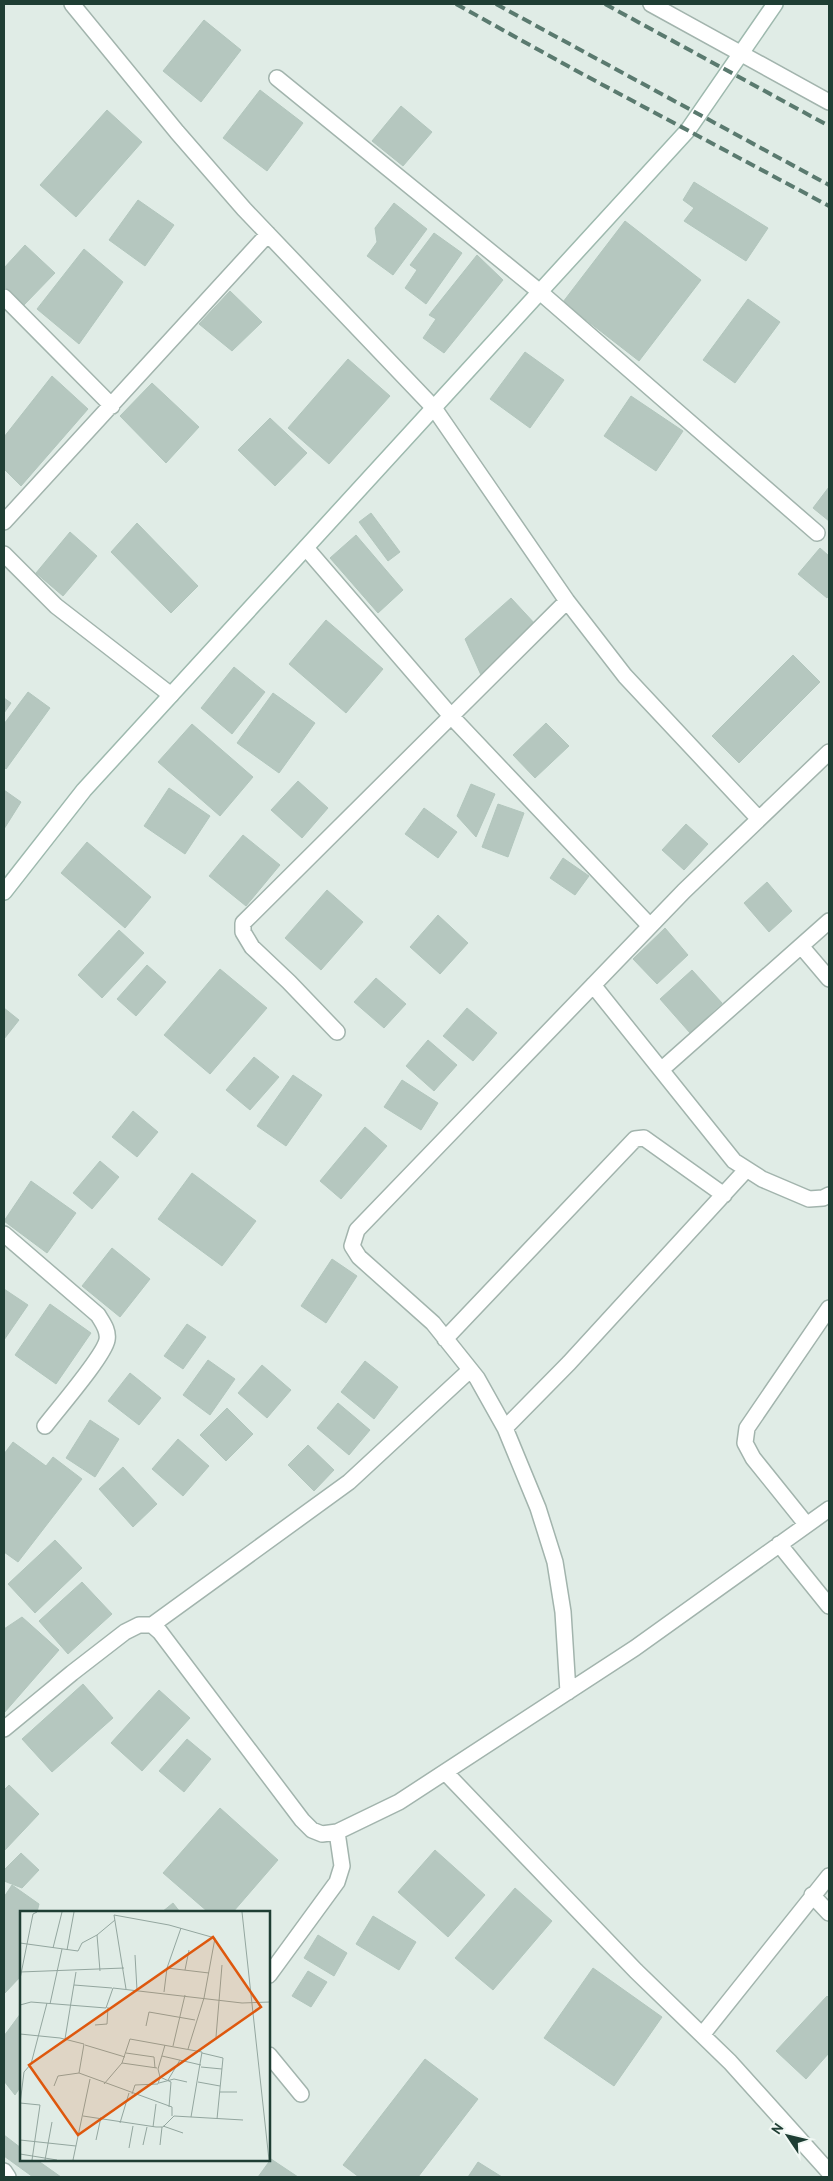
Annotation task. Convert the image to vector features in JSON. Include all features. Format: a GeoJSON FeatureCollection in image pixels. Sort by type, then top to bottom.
{"type":"FeatureCollection","features":[{"type":"Feature","properties":{"kind":"street"},"geometry":{"type":"LineString","coordinates":[[72,4],[177,132],[268,234],[434,408],[568,601],[625,676],[759,819]]}},
{"type":"Feature","properties":{"kind":"street"},"geometry":{"type":"LineString","coordinates":[[651,4],[829,102]]}},
{"type":"Feature","properties":{"kind":"street"},"geometry":{"type":"LineString","coordinates":[[4,892],[84,790],[688,130],[775,4]]}},
{"type":"Feature","properties":{"kind":"street"},"geometry":{"type":"LineString","coordinates":[[277,78],[540,292],[817,533]]}},
{"type":"Feature","properties":{"kind":"street"},"geometry":{"type":"LineString","coordinates":[[4,522],[268,234]]}},
{"type":"Feature","properties":{"kind":"street"},"geometry":{"type":"LineString","coordinates":[[4,297],[112,406]]}},
{"type":"Feature","properties":{"kind":"street"},"geometry":{"type":"LineString","coordinates":[[306,548],[451,716],[650,926]]}},
{"type":"Feature","properties":{"kind":"street"},"geometry":{"type":"LineString","coordinates":[[4,554],[56,606],[171,695]]}},
{"type":"Feature","properties":{"kind":"street"},"geometry":{"type":"LineString","coordinates":[[337,1032],[290,982],[252,947],[243,932],[243,923],[568,601]]}},
{"type":"Feature","properties":{"kind":"street"},"geometry":{"type":"LineString","coordinates":[[568,1692],[563,1612],[555,1562],[538,1508],[504,1428],[470,1370],[433,1323],[359,1257],[352,1246],[357,1230],[592,985],[829,752]]}},
{"type":"Feature","properties":{"kind":"street"},"geometry":{"type":"LineString","coordinates":[[661,1070],[829,921]]}},
{"type":"Feature","properties":{"kind":"street"},"geometry":{"type":"LineString","coordinates":[[801,946],[829,979]]}},
{"type":"Feature","properties":{"kind":"street"},"geometry":{"type":"LineString","coordinates":[[592,985],[734,1161],[746,1170],[809,1199],[827,1198]]}},
{"type":"Feature","properties":{"kind":"street"},"geometry":{"type":"LineString","coordinates":[[445,1339],[635,1139],[644,1138],[724,1195]]}},
{"type":"Feature","properties":{"kind":"street"},"geometry":{"type":"LineString","coordinates":[[504,1428],[569,1363],[746,1170]]}},
{"type":"Feature","properties":{"kind":"street"},"geometry":{"type":"LineString","coordinates":[[4,1234],[98,1315],[106,1326],[108,1339],[100,1354],[45,1426]]}},
{"type":"Feature","properties":{"kind":"street"},"geometry":{"type":"LineString","coordinates":[[806,1524],[753,1458],[745,1443],[747,1428],[829,1308]]}},
{"type":"Feature","properties":{"kind":"street"},"geometry":{"type":"LineString","coordinates":[[4,1729],[72,1672],[125,1632],[140,1625],[152,1625],[349,1482],[470,1370]]}},
{"type":"Feature","properties":{"kind":"street"},"geometry":{"type":"LineString","coordinates":[[152,1625],[160,1632],[302,1820],[312,1830],[322,1834],[337,1832],[399,1802],[568,1692],[635,1648],[829,1509]]}},
{"type":"Feature","properties":{"kind":"street"},"geometry":{"type":"LineString","coordinates":[[779,1544],[829,1606]]}},
{"type":"Feature","properties":{"kind":"street"},"geometry":{"type":"LineString","coordinates":[[445,1772],[636,1971],[730,2062],[829,2172]]}},
{"type":"Feature","properties":{"kind":"street"},"geometry":{"type":"LineString","coordinates":[[270,1974],[337,1882],[342,1866],[337,1832]]}},
{"type":"Feature","properties":{"kind":"street"},"geometry":{"type":"LineString","coordinates":[[702,2035],[829,1876]]}},
{"type":"Feature","properties":{"kind":"street"},"geometry":{"type":"LineString","coordinates":[[812,1895],[829,1913]]}},
{"type":"Feature","properties":{"kind":"street"},"geometry":{"type":"LineString","coordinates":[[270,2056],[301,2094]]}},
{"type":"Feature","properties":{"kind":"street"},"geometry":{"type":"LineString","coordinates":[[4,2171],[8,2177]]}},
{"type":"Feature","properties":{"kind":"building"},"geometry":{"type":"Polygon","coordinates":[[[204,20],[241,50],[201,102],[163,71],[204,20]]]}},
{"type":"Feature","properties":{"kind":"building"},"geometry":{"type":"Polygon","coordinates":[[[260,90],[303,123],[267,171],[223,138],[260,90]]]}},
{"type":"Feature","properties":{"kind":"building"},"geometry":{"type":"Polygon","coordinates":[[[401,106],[432,132],[403,166],[372,141],[401,106]]]}},
{"type":"Feature","properties":{"kind":"building"},"geometry":{"type":"Polygon","coordinates":[[[107,110],[142,142],[76,217],[40,185],[107,110]]]}},
{"type":"Feature","properties":{"kind":"building"},"geometry":{"type":"Polygon","coordinates":[[[694,182],[768,228],[746,261],[684,221],[694,208],[683,200],[694,182]]]}},
{"type":"Feature","properties":{"kind":"building"},"geometry":{"type":"Polygon","coordinates":[[[138,200],[174,225],[145,266],[109,240],[138,200]]]}},
{"type":"Feature","properties":{"kind":"building"},"geometry":{"type":"Polygon","coordinates":[[[394,203],[427,229],[393,275],[367,256],[377,242],[375,228],[394,203]]]}},
{"type":"Feature","properties":{"kind":"building"},"geometry":{"type":"Polygon","coordinates":[[[625,221],[701,280],[639,361],[563,302],[625,221]]]}},
{"type":"Feature","properties":{"kind":"building"},"geometry":{"type":"Polygon","coordinates":[[[434,233],[462,253],[426,304],[405,288],[417,270],[410,265],[434,233]]]}},
{"type":"Feature","properties":{"kind":"building"},"geometry":{"type":"Polygon","coordinates":[[[25,245],[55,273],[24,305],[4,286],[4,268],[25,245]]]}},
{"type":"Feature","properties":{"kind":"building"},"geometry":{"type":"Polygon","coordinates":[[[84,249],[123,282],[79,344],[37,309],[84,249]]]}},
{"type":"Feature","properties":{"kind":"building"},"geometry":{"type":"Polygon","coordinates":[[[477,255],[503,280],[444,353],[423,338],[436,319],[429,315],[477,255]]]}},
{"type":"Feature","properties":{"kind":"building"},"geometry":{"type":"Polygon","coordinates":[[[230,291],[262,322],[232,351],[199,324],[230,291]]]}},
{"type":"Feature","properties":{"kind":"building"},"geometry":{"type":"Polygon","coordinates":[[[748,299],[780,322],[735,383],[703,360],[748,299]]]}},
{"type":"Feature","properties":{"kind":"building"},"geometry":{"type":"Polygon","coordinates":[[[525,352],[564,380],[530,428],[490,399],[525,352]]]}},
{"type":"Feature","properties":{"kind":"building"},"geometry":{"type":"Polygon","coordinates":[[[348,359],[390,396],[329,464],[288,428],[348,359]]]}},
{"type":"Feature","properties":{"kind":"building"},"geometry":{"type":"Polygon","coordinates":[[[52,376],[88,409],[21,486],[4,469],[4,437],[52,376]]]}},
{"type":"Feature","properties":{"kind":"building"},"geometry":{"type":"Polygon","coordinates":[[[152,383],[199,427],[166,463],[120,416],[152,383]]]}},
{"type":"Feature","properties":{"kind":"building"},"geometry":{"type":"Polygon","coordinates":[[[631,396],[683,431],[656,471],[604,436],[631,396]]]}},
{"type":"Feature","properties":{"kind":"building"},"geometry":{"type":"Polygon","coordinates":[[[270,418],[307,453],[275,486],[238,450],[270,418]]]}},
{"type":"Feature","properties":{"kind":"building"},"geometry":{"type":"Polygon","coordinates":[[[829,487],[829,521],[813,508],[829,487]]]}},
{"type":"Feature","properties":{"kind":"building"},"geometry":{"type":"Polygon","coordinates":[[[371,513],[400,552],[388,561],[359,522],[371,513]]]}},
{"type":"Feature","properties":{"kind":"building"},"geometry":{"type":"Polygon","coordinates":[[[137,523],[198,586],[171,613],[111,552],[137,523]]]}},
{"type":"Feature","properties":{"kind":"building"},"geometry":{"type":"Polygon","coordinates":[[[70,532],[97,556],[63,596],[36,573],[70,532]]]}},
{"type":"Feature","properties":{"kind":"building"},"geometry":{"type":"Polygon","coordinates":[[[356,535],[403,590],[378,613],[330,558],[356,535]]]}},
{"type":"Feature","properties":{"kind":"building"},"geometry":{"type":"Polygon","coordinates":[[[820,548],[829,556],[829,595],[827,598],[798,574],[820,548]]]}},
{"type":"Feature","properties":{"kind":"building"},"geometry":{"type":"Polygon","coordinates":[[[511,598],[536,625],[481,675],[465,639],[511,598]]]}},
{"type":"Feature","properties":{"kind":"building"},"geometry":{"type":"Polygon","coordinates":[[[326,620],[383,669],[346,713],[289,664],[326,620]]]}},
{"type":"Feature","properties":{"kind":"building"},"geometry":{"type":"Polygon","coordinates":[[[793,655],[820,682],[739,763],[712,736],[793,655]]]}},
{"type":"Feature","properties":{"kind":"building"},"geometry":{"type":"Polygon","coordinates":[[[234,667],[265,692],[232,734],[201,708],[234,667]]]}},
{"type":"Feature","properties":{"kind":"building"},"geometry":{"type":"Polygon","coordinates":[[[28,692],[50,708],[6,769],[4,767],[4,724],[28,692]]]}},
{"type":"Feature","properties":{"kind":"building"},"geometry":{"type":"Polygon","coordinates":[[[273,693],[315,723],[279,773],[237,743],[273,693]]]}},
{"type":"Feature","properties":{"kind":"building"},"geometry":{"type":"Polygon","coordinates":[[[4,698],[11,703],[4,713],[4,698]]]}},
{"type":"Feature","properties":{"kind":"building"},"geometry":{"type":"Polygon","coordinates":[[[546,723],[569,746],[535,778],[513,755],[546,723]]]}},
{"type":"Feature","properties":{"kind":"building"},"geometry":{"type":"Polygon","coordinates":[[[192,724],[253,777],[220,816],[158,762],[192,724]]]}},
{"type":"Feature","properties":{"kind":"building"},"geometry":{"type":"Polygon","coordinates":[[[298,781],[328,808],[302,838],[271,810],[298,781]]]}},
{"type":"Feature","properties":{"kind":"building"},"geometry":{"type":"Polygon","coordinates":[[[471,784],[495,794],[476,837],[457,816],[471,784]]]}},
{"type":"Feature","properties":{"kind":"building"},"geometry":{"type":"Polygon","coordinates":[[[169,788],[210,816],[185,854],[144,826],[169,788]]]}},
{"type":"Feature","properties":{"kind":"building"},"geometry":{"type":"Polygon","coordinates":[[[4,790],[21,802],[4,829],[4,790]]]}},
{"type":"Feature","properties":{"kind":"building"},"geometry":{"type":"Polygon","coordinates":[[[498,804],[524,813],[508,857],[482,847],[498,804]]]}},
{"type":"Feature","properties":{"kind":"building"},"geometry":{"type":"Polygon","coordinates":[[[424,808],[457,832],[438,858],[405,834],[424,808]]]}},
{"type":"Feature","properties":{"kind":"building"},"geometry":{"type":"Polygon","coordinates":[[[686,824],[708,844],[684,870],[662,850],[686,824]]]}},
{"type":"Feature","properties":{"kind":"building"},"geometry":{"type":"Polygon","coordinates":[[[243,835],[280,865],[246,906],[209,876],[243,835]]]}},
{"type":"Feature","properties":{"kind":"building"},"geometry":{"type":"Polygon","coordinates":[[[87,842],[151,897],[125,928],[61,873],[87,842]]]}},
{"type":"Feature","properties":{"kind":"building"},"geometry":{"type":"Polygon","coordinates":[[[563,858],[589,876],[575,895],[550,878],[563,858]]]}},
{"type":"Feature","properties":{"kind":"building"},"geometry":{"type":"Polygon","coordinates":[[[767,882],[792,911],[769,932],[744,903],[767,882]]]}},
{"type":"Feature","properties":{"kind":"building"},"geometry":{"type":"Polygon","coordinates":[[[327,890],[363,922],[321,970],[285,938],[327,890]]]}},
{"type":"Feature","properties":{"kind":"building"},"geometry":{"type":"Polygon","coordinates":[[[438,915],[468,943],[440,974],[410,947],[438,915]]]}},
{"type":"Feature","properties":{"kind":"building"},"geometry":{"type":"Polygon","coordinates":[[[665,928],[688,955],[657,984],[633,959],[665,928]]]}},
{"type":"Feature","properties":{"kind":"building"},"geometry":{"type":"Polygon","coordinates":[[[119,930],[144,953],[102,998],[78,975],[119,930]]]}},
{"type":"Feature","properties":{"kind":"building"},"geometry":{"type":"Polygon","coordinates":[[[147,965],[166,982],[136,1016],[117,999],[147,965]]]}},
{"type":"Feature","properties":{"kind":"building"},"geometry":{"type":"Polygon","coordinates":[[[220,969],[267,1008],[210,1074],[164,1035],[220,969]]]}},
{"type":"Feature","properties":{"kind":"building"},"geometry":{"type":"Polygon","coordinates":[[[692,970],[722,1003],[690,1033],[660,999],[692,970]]]}},
{"type":"Feature","properties":{"kind":"building"},"geometry":{"type":"Polygon","coordinates":[[[376,978],[406,1004],[384,1028],[354,1002],[376,978]]]}},
{"type":"Feature","properties":{"kind":"building"},"geometry":{"type":"Polygon","coordinates":[[[4,1008],[19,1020],[4,1039],[4,1008]]]}},
{"type":"Feature","properties":{"kind":"building"},"geometry":{"type":"Polygon","coordinates":[[[467,1008],[497,1033],[473,1061],[443,1036],[467,1008]]]}},
{"type":"Feature","properties":{"kind":"building"},"geometry":{"type":"Polygon","coordinates":[[[428,1040],[457,1065],[434,1091],[406,1066],[428,1040]]]}},
{"type":"Feature","properties":{"kind":"building"},"geometry":{"type":"Polygon","coordinates":[[[254,1057],[279,1077],[250,1110],[226,1090],[254,1057]]]}},
{"type":"Feature","properties":{"kind":"building"},"geometry":{"type":"Polygon","coordinates":[[[293,1075],[322,1095],[286,1146],[257,1126],[293,1075]]]}},
{"type":"Feature","properties":{"kind":"building"},"geometry":{"type":"Polygon","coordinates":[[[402,1080],[438,1103],[421,1130],[384,1107],[402,1080]]]}},
{"type":"Feature","properties":{"kind":"building"},"geometry":{"type":"Polygon","coordinates":[[[133,1111],[158,1132],[137,1157],[112,1137],[133,1111]]]}},
{"type":"Feature","properties":{"kind":"building"},"geometry":{"type":"Polygon","coordinates":[[[365,1127],[387,1146],[341,1199],[320,1181],[365,1127]]]}},
{"type":"Feature","properties":{"kind":"building"},"geometry":{"type":"Polygon","coordinates":[[[100,1161],[119,1177],[92,1209],[73,1193],[100,1161]]]}},
{"type":"Feature","properties":{"kind":"building"},"geometry":{"type":"Polygon","coordinates":[[[192,1173],[256,1221],[222,1266],[158,1219],[192,1173]]]}},
{"type":"Feature","properties":{"kind":"building"},"geometry":{"type":"Polygon","coordinates":[[[31,1181],[76,1213],[47,1253],[4,1221],[31,1181]]]}},
{"type":"Feature","properties":{"kind":"building"},"geometry":{"type":"Polygon","coordinates":[[[112,1248],[150,1279],[120,1317],[82,1286],[112,1248]]]}},
{"type":"Feature","properties":{"kind":"building"},"geometry":{"type":"Polygon","coordinates":[[[332,1259],[357,1276],[326,1323],[301,1306],[332,1259]]]}},
{"type":"Feature","properties":{"kind":"building"},"geometry":{"type":"Polygon","coordinates":[[[4,1289],[28,1305],[4,1340],[4,1289]]]}},
{"type":"Feature","properties":{"kind":"building"},"geometry":{"type":"Polygon","coordinates":[[[50,1304],[91,1333],[56,1384],[15,1355],[50,1304]]]}},
{"type":"Feature","properties":{"kind":"building"},"geometry":{"type":"Polygon","coordinates":[[[187,1324],[206,1337],[183,1369],[164,1356],[187,1324]]]}},
{"type":"Feature","properties":{"kind":"building"},"geometry":{"type":"Polygon","coordinates":[[[208,1360],[235,1379],[210,1415],[183,1395],[208,1360]]]}},
{"type":"Feature","properties":{"kind":"building"},"geometry":{"type":"Polygon","coordinates":[[[365,1361],[398,1387],[374,1419],[341,1392],[365,1361]]]}},
{"type":"Feature","properties":{"kind":"building"},"geometry":{"type":"Polygon","coordinates":[[[262,1365],[291,1390],[267,1418],[238,1393],[262,1365]]]}},
{"type":"Feature","properties":{"kind":"building"},"geometry":{"type":"Polygon","coordinates":[[[130,1373],[161,1398],[139,1425],[108,1401],[130,1373]]]}},
{"type":"Feature","properties":{"kind":"building"},"geometry":{"type":"Polygon","coordinates":[[[338,1403],[370,1430],[349,1455],[317,1428],[338,1403]]]}},
{"type":"Feature","properties":{"kind":"building"},"geometry":{"type":"Polygon","coordinates":[[[227,1408],[253,1434],[226,1461],[200,1435],[227,1408]]]}},
{"type":"Feature","properties":{"kind":"building"},"geometry":{"type":"Polygon","coordinates":[[[90,1420],[119,1439],[95,1477],[66,1458],[90,1420]]]}},
{"type":"Feature","properties":{"kind":"building"},"geometry":{"type":"Polygon","coordinates":[[[178,1439],[209,1466],[183,1496],[152,1469],[178,1439]]]}},
{"type":"Feature","properties":{"kind":"building"},"geometry":{"type":"Polygon","coordinates":[[[13,1442],[46,1466],[53,1457],[82,1479],[18,1562],[4,1552],[4,1454],[13,1442]]]}},
{"type":"Feature","properties":{"kind":"building"},"geometry":{"type":"Polygon","coordinates":[[[308,1445],[334,1470],[314,1491],[288,1465],[308,1445]]]}},
{"type":"Feature","properties":{"kind":"building"},"geometry":{"type":"Polygon","coordinates":[[[123,1467],[157,1504],[133,1527],[99,1489],[123,1467]]]}},
{"type":"Feature","properties":{"kind":"building"},"geometry":{"type":"Polygon","coordinates":[[[55,1540],[82,1568],[35,1613],[8,1584],[55,1540]]]}},
{"type":"Feature","properties":{"kind":"building"},"geometry":{"type":"Polygon","coordinates":[[[82,1582],[112,1614],[68,1654],[39,1621],[82,1582]]]}},
{"type":"Feature","properties":{"kind":"building"},"geometry":{"type":"Polygon","coordinates":[[[22,1617],[59,1650],[4,1713],[4,1629],[22,1617]]]}},
{"type":"Feature","properties":{"kind":"building"},"geometry":{"type":"Polygon","coordinates":[[[83,1684],[113,1718],[52,1772],[22,1739],[83,1684]]]}},
{"type":"Feature","properties":{"kind":"building"},"geometry":{"type":"Polygon","coordinates":[[[159,1690],[190,1718],[142,1771],[111,1743],[159,1690]]]}},
{"type":"Feature","properties":{"kind":"building"},"geometry":{"type":"Polygon","coordinates":[[[187,1739],[211,1759],[184,1792],[159,1771],[187,1739]]]}},
{"type":"Feature","properties":{"kind":"building"},"geometry":{"type":"Polygon","coordinates":[[[9,1785],[39,1814],[4,1851],[4,1790],[9,1785]]]}},
{"type":"Feature","properties":{"kind":"building"},"geometry":{"type":"Polygon","coordinates":[[[220,1808],[278,1860],[234,1911],[207,1911],[163,1873],[220,1808]]]}},
{"type":"Feature","properties":{"kind":"building"},"geometry":{"type":"Polygon","coordinates":[[[435,1850],[485,1895],[448,1937],[398,1892],[435,1850]]]}},
{"type":"Feature","properties":{"kind":"building"},"geometry":{"type":"Polygon","coordinates":[[[21,1853],[39,1870],[22,1888],[4,1881],[4,1870],[21,1853]]]}},
{"type":"Feature","properties":{"kind":"building"},"geometry":{"type":"Polygon","coordinates":[[[12,1885],[39,1904],[37,1911],[20,1911],[20,1977],[4,1994],[4,1897],[12,1885]]]}},
{"type":"Feature","properties":{"kind":"building"},"geometry":{"type":"Polygon","coordinates":[[[515,1888],[552,1921],[493,1990],[455,1958],[515,1888]]]}},
{"type":"Feature","properties":{"kind":"building"},"geometry":{"type":"Polygon","coordinates":[[[173,1903],[179,1911],[163,1911],[173,1903]]]}},
{"type":"Feature","properties":{"kind":"building"},"geometry":{"type":"Polygon","coordinates":[[[373,1916],[416,1942],[399,1970],[356,1944],[373,1916]]]}},
{"type":"Feature","properties":{"kind":"building"},"geometry":{"type":"Polygon","coordinates":[[[318,1935],[347,1953],[334,1976],[304,1958],[318,1935]]]}},
{"type":"Feature","properties":{"kind":"building"},"geometry":{"type":"Polygon","coordinates":[[[593,1968],[662,2017],[614,2086],[544,2038],[593,1968]]]}},
{"type":"Feature","properties":{"kind":"building"},"geometry":{"type":"Polygon","coordinates":[[[308,1971],[327,1982],[311,2007],[292,1996],[308,1971]]]}},
{"type":"Feature","properties":{"kind":"building"},"geometry":{"type":"Polygon","coordinates":[[[827,1996],[829,1998],[829,2053],[806,2079],[776,2051],[827,1996]]]}},
{"type":"Feature","properties":{"kind":"building"},"geometry":{"type":"Polygon","coordinates":[[[20,2014],[20,2088],[15,2095],[4,2081],[4,2036],[20,2014]]]}},
{"type":"Feature","properties":{"kind":"building"},"geometry":{"type":"Polygon","coordinates":[[[425,2059],[478,2099],[418,2177],[359,2177],[343,2165],[425,2059]]]}},
{"type":"Feature","properties":{"kind":"building"},"geometry":{"type":"Polygon","coordinates":[[[4,2135],[20,2147],[20,2161],[38,2161],[61,2177],[33,2177],[4,2156],[4,2135]]]}},
{"type":"Feature","properties":{"kind":"building"},"geometry":{"type":"Polygon","coordinates":[[[271,2159],[298,2177],[258,2177],[271,2159]]]}},
{"type":"Feature","properties":{"kind":"building"},"geometry":{"type":"Polygon","coordinates":[[[478,2162],[502,2177],[468,2177],[478,2162]]]}},
{"type":"Feature","properties":{"kind":"railway"},"geometry":{"type":"LineString","coordinates":[[456,4],[829,206]]}},
{"type":"Feature","properties":{"kind":"railway"},"geometry":{"type":"LineString","coordinates":[[496,4],[829,185]]}},
{"type":"Feature","properties":{"kind":"railway"},"geometry":{"type":"LineString","coordinates":[[605,4],[829,126]]}}]}
